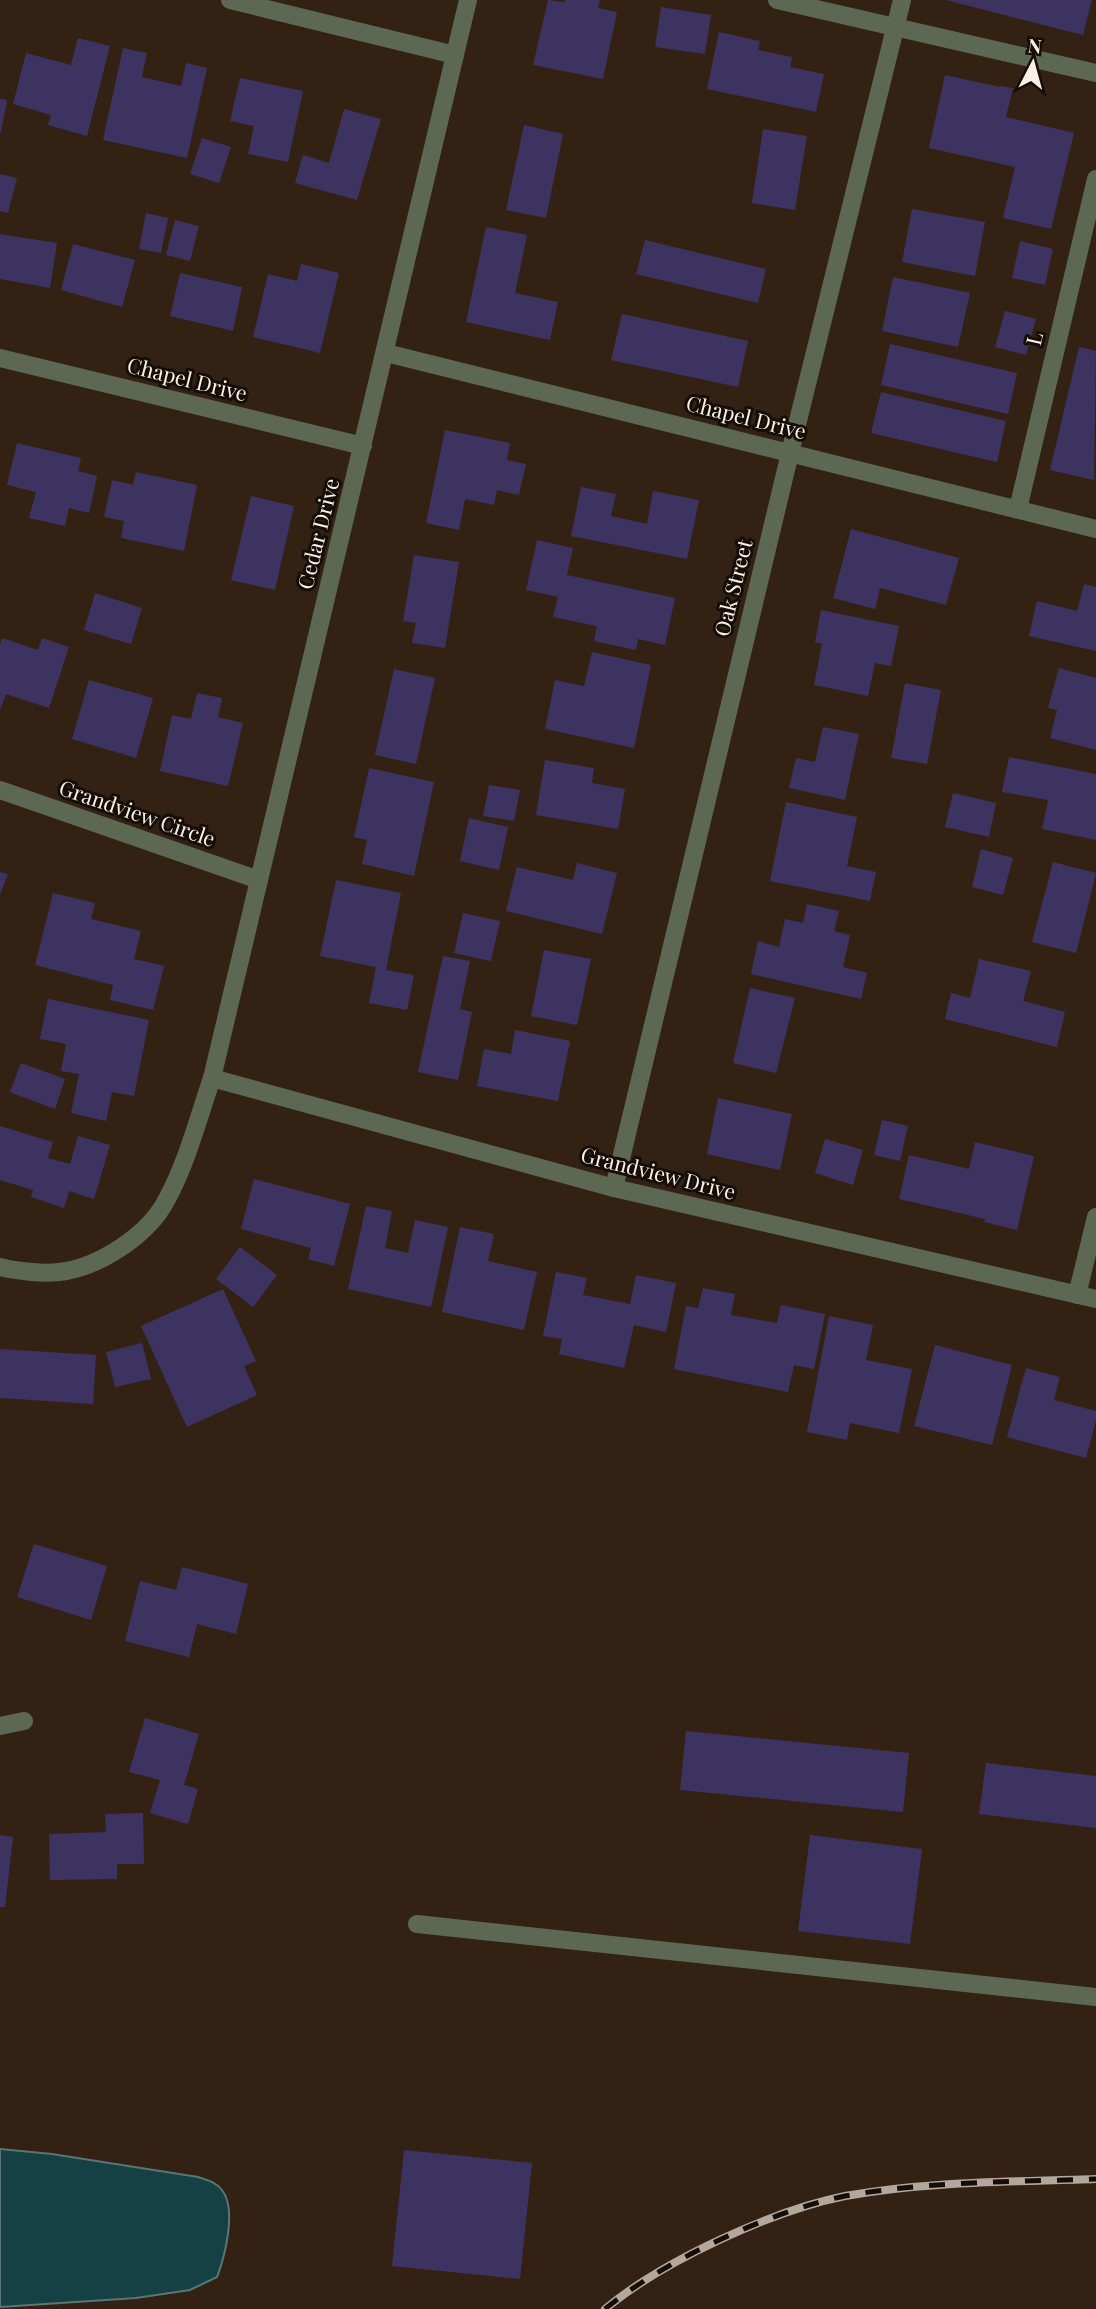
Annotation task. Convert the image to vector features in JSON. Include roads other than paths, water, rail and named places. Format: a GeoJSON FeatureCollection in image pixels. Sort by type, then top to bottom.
{"type":"FeatureCollection","features":[{"type":"Feature","properties":{"kind":"street"},"geometry":{"type":"LineString","coordinates":[[233,0],[455,55]]}},
{"type":"Feature","properties":{"kind":"street","name":"Cedar Drive"},"geometry":{"type":"LineString","coordinates":[[0,1267],[59,1272],[108,1257],[139,1233],[166,1202],[185,1158],[212,1079],[468,0]]}},
{"type":"Feature","properties":{"kind":"street"},"geometry":{"type":"LineString","coordinates":[[777,0],[1096,73]]}},
{"type":"Feature","properties":{"kind":"street","name":"Oak Street"},"geometry":{"type":"LineString","coordinates":[[614,1188],[790,453],[902,0]]}},
{"type":"Feature","properties":{"kind":"street","name":"L"},"geometry":{"type":"LineString","coordinates":[[1018,509],[1096,179]]}},
{"type":"Feature","properties":{"kind":"street","name":"Chapel Drive"},"geometry":{"type":"LineString","coordinates":[[386,353],[1096,528]]}},
{"type":"Feature","properties":{"kind":"street","name":"Chapel Drive"},"geometry":{"type":"LineString","coordinates":[[0,358],[363,446]]}},
{"type":"Feature","properties":{"kind":"street","name":"Grandview Circle"},"geometry":{"type":"LineString","coordinates":[[0,790],[259,880]]}},
{"type":"Feature","properties":{"kind":"street","name":"Grandview Drive"},"geometry":{"type":"LineString","coordinates":[[212,1079],[614,1188],[1096,1299]]}},
{"type":"Feature","properties":{"kind":"street"},"geometry":{"type":"LineString","coordinates":[[1077,1295],[1096,1217]]}},
{"type":"Feature","properties":{"kind":"street"},"geometry":{"type":"LineString","coordinates":[[0,1726],[24,1721]]}},
{"type":"Feature","properties":{"kind":"street"},"geometry":{"type":"LineString","coordinates":[[417,1924],[1096,1997]]}},
{"type":"Feature","properties":{"kind":"water"},"geometry":{"type":"Polygon","coordinates":[[[0,2149],[52,2154],[198,2177],[214,2183],[222,2190],[229,2209],[226,2245],[217,2277],[190,2290],[136,2298],[0,2307],[0,2149]]]}},
{"type":"Feature","properties":{"kind":"railway"},"geometry":{"type":"LineString","coordinates":[[605,2309],[687,2256],[752,2226],[816,2203],[908,2187],[1096,2179]]}}]}
